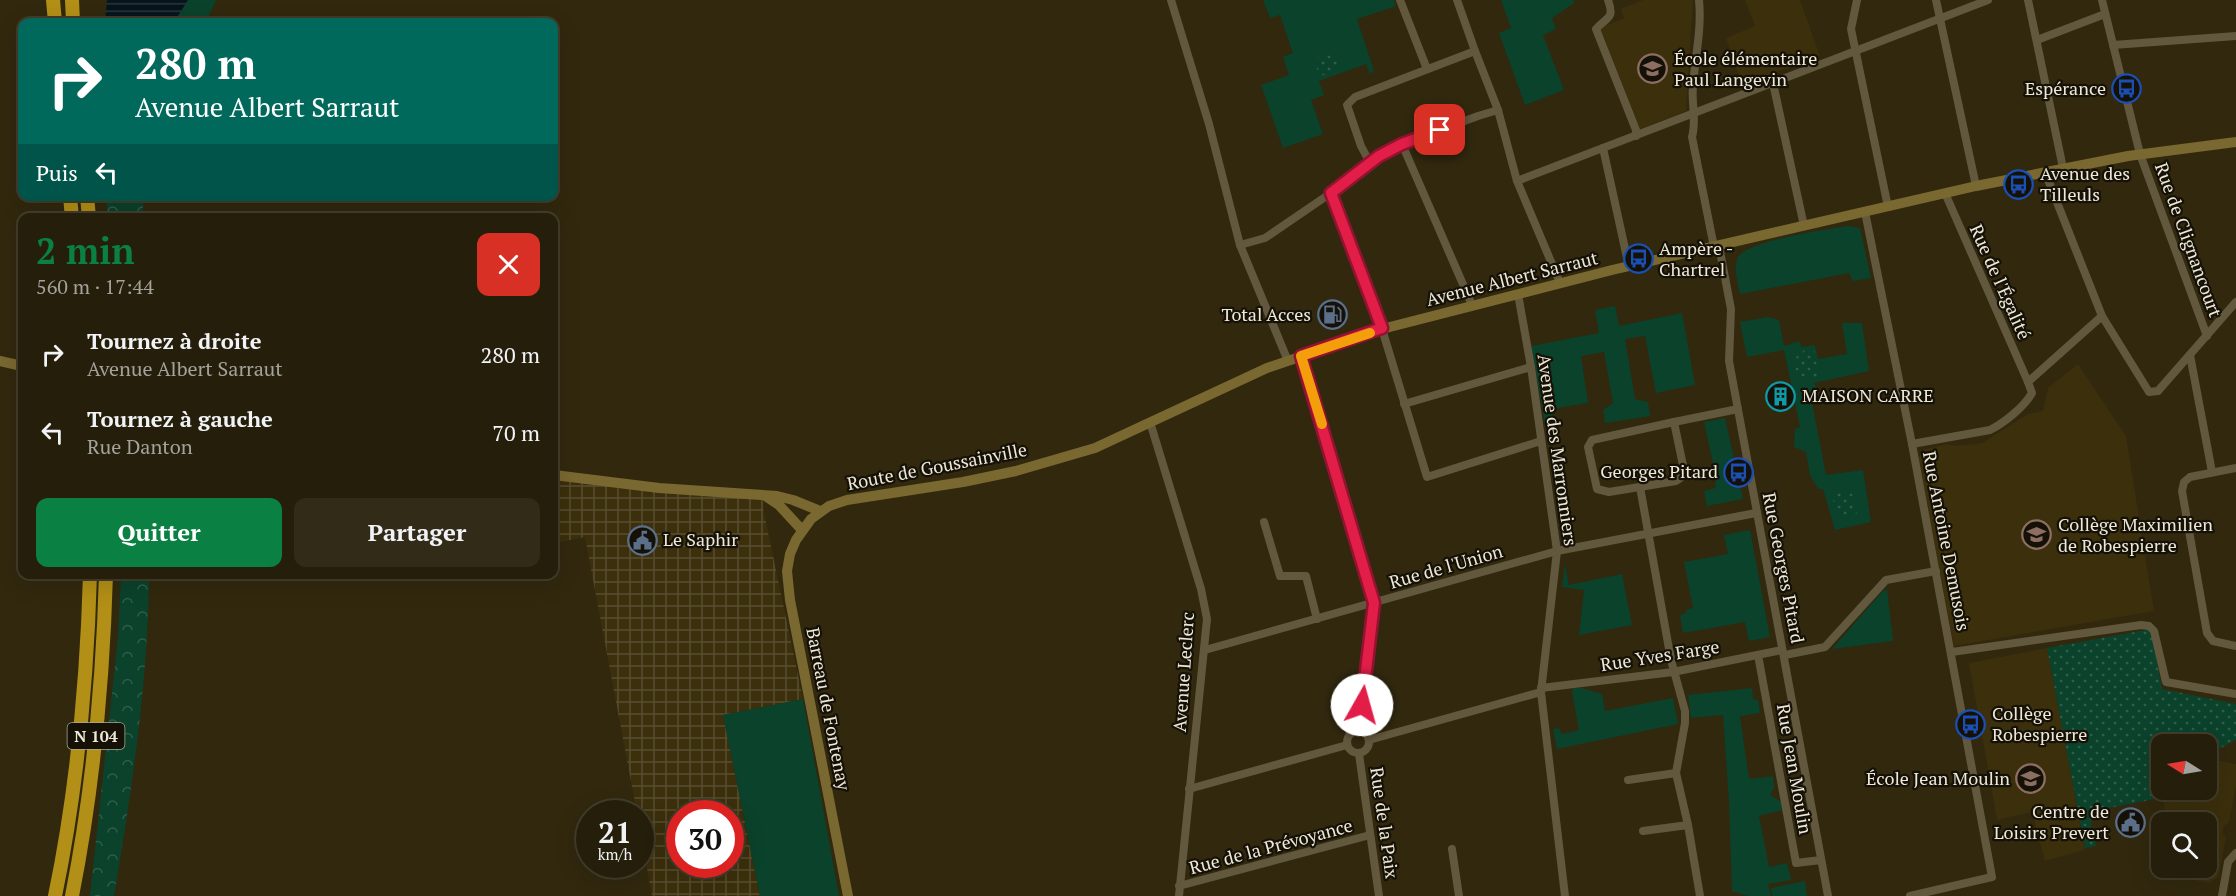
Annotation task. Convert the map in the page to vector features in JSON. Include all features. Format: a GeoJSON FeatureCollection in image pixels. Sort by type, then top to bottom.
{"type":"FeatureCollection","features":[{"type":"Feature","properties":{"kind":"highway"},"geometry":{"type":"LineString","coordinates":[[53,0],[55,18]]}},
{"type":"Feature","properties":{"kind":"highway"},"geometry":{"type":"LineString","coordinates":[[72,0],[73,18]]}},
{"type":"Feature","properties":{"kind":"highway","name":"N 104"},"geometry":{"type":"LineString","coordinates":[[56,896],[82,715],[90,579]]}},
{"type":"Feature","properties":{"kind":"highway","name":"N 104"},"geometry":{"type":"LineString","coordinates":[[72,896],[97,728],[105,631],[106,579]]}},
{"type":"Feature","properties":{"kind":"street"},"geometry":{"type":"LineString","coordinates":[[1171,0],[1209,124],[1240,245],[1288,361]]}},
{"type":"Feature","properties":{"kind":"street"},"geometry":{"type":"LineString","coordinates":[[1400,0],[1427,69]]}},
{"type":"Feature","properties":{"kind":"street"},"geometry":{"type":"LineString","coordinates":[[1457,0],[1498,110],[1517,181],[1560,283]]}},
{"type":"Feature","properties":{"kind":"street"},"geometry":{"type":"LineString","coordinates":[[1608,0],[1612,11],[1611,16],[1596,29],[1636,130],[1636,136]]}},
{"type":"Feature","properties":{"kind":"street","name":"Rue Georges Pitard"},"geometry":{"type":"LineString","coordinates":[[1699,0],[1698,48],[1693,84],[1696,124],[1692,137],[1731,309],[1728,354],[1828,896]]}},
{"type":"Feature","properties":{"kind":"street"},"geometry":{"type":"LineString","coordinates":[[1857,0],[1851,28],[1888,207]]}},
{"type":"Feature","properties":{"kind":"street"},"geometry":{"type":"LineString","coordinates":[[1936,0],[1976,186]]}},
{"type":"Feature","properties":{"kind":"street"},"geometry":{"type":"LineString","coordinates":[[1517,181],[1988,0]]}},
{"type":"Feature","properties":{"kind":"street"},"geometry":{"type":"LineString","coordinates":[[2028,0],[2063,168]]}},
{"type":"Feature","properties":{"kind":"street"},"geometry":{"type":"LineString","coordinates":[[2102,0],[2140,154]]}},
{"type":"Feature","properties":{"kind":"street"},"geometry":{"type":"LineString","coordinates":[[2037,40],[2105,14]]}},
{"type":"Feature","properties":{"kind":"street"},"geometry":{"type":"LineString","coordinates":[[2113,45],[2236,36]]}},
{"type":"Feature","properties":{"kind":"street"},"geometry":{"type":"LineString","coordinates":[[1370,163],[1361,146],[1347,105],[1355,97],[1476,51]]}},
{"type":"Feature","properties":{"kind":"street"},"geometry":{"type":"LineString","coordinates":[[1773,83],[1804,226]]}},
{"type":"Feature","properties":{"kind":"street"},"geometry":{"type":"LineString","coordinates":[[1240,245],[1265,238],[1370,163],[1402,144],[1498,110]]}},
{"type":"Feature","properties":{"kind":"street","name":"Avenue Albert Sarraut"},"geometry":{"type":"LineString","coordinates":[[1095,448],[1267,368],[1382,328],[1560,283],[1976,186],[2140,154],[2236,143]]}},
{"type":"Feature","properties":{"kind":"street"},"geometry":{"type":"LineString","coordinates":[[1402,144],[1472,305]]}},
{"type":"Feature","properties":{"kind":"street"},"geometry":{"type":"LineString","coordinates":[[1603,148],[1629,267]]}},
{"type":"Feature","properties":{"kind":"street","name":"Rue de Clignancourt"},"geometry":{"type":"LineString","coordinates":[[2140,154],[2206,336]]}},
{"type":"Feature","properties":{"kind":"street"},"geometry":{"type":"LineString","coordinates":[[2045,172],[2102,316],[2146,389],[2151,393],[2158,391],[2236,302]]}},
{"type":"Feature","properties":{"kind":"street"},"geometry":{"type":"LineString","coordinates":[[1331,193],[1382,328],[1427,477],[1541,441]]}},
{"type":"Feature","properties":{"kind":"street","name":"Rue de l'Égalité"},"geometry":{"type":"LineString","coordinates":[[1945,193],[2028,382]]}},
{"type":"Feature","properties":{"kind":"street","name":"Rue Antoine Demusois"},"geometry":{"type":"LineString","coordinates":[[1865,212],[1952,652],[1992,877],[1910,896]]}},
{"type":"Feature","properties":{"kind":"street","name":"Avenue des Marronniers"},"geometry":{"type":"LineString","coordinates":[[1518,294],[1557,551],[1541,690],[1565,896]]}},
{"type":"Feature","properties":{"kind":"street"},"geometry":{"type":"LineString","coordinates":[[1912,444],[1990,430],[1997,426],[2028,400],[2032,393],[2028,382],[2102,316]]}},
{"type":"Feature","properties":{"kind":"street"},"geometry":{"type":"LineString","coordinates":[[2190,355],[2212,472]]}},
{"type":"Feature","properties":{"kind":"street"},"geometry":{"type":"LineString","coordinates":[[1301,356],[1374,603],[1360,725],[1357,731],[1348,737],[1347,745],[1353,753],[1359,754],[1366,751],[1369,740],[1363,732],[1357,731]]}},
{"type":"Feature","properties":{"kind":"street"},"geometry":{"type":"LineString","coordinates":[[0,361],[18,365]]}},
{"type":"Feature","properties":{"kind":"street"},"geometry":{"type":"LineString","coordinates":[[1404,404],[1531,368]]}},
{"type":"Feature","properties":{"kind":"street"},"geometry":{"type":"LineString","coordinates":[[1674,422],[1685,475],[1677,481],[1609,492],[1597,489],[1588,447],[1592,440],[1674,422],[1738,409]]}},
{"type":"Feature","properties":{"kind":"street","name":"Avenue Leclerc"},"geometry":{"type":"LineString","coordinates":[[1150,422],[1202,589],[1207,619],[1179,896]]}},
{"type":"Feature","properties":{"kind":"street","name":"Route de Goussainville"},"geometry":{"type":"LineString","coordinates":[[802,530],[820,511],[836,502],[963,482],[1016,471],[1095,448]]}},
{"type":"Feature","properties":{"kind":"street"},"geometry":{"type":"LineString","coordinates":[[2236,468],[2190,477],[2184,482],[2182,491],[2207,633],[2213,641],[2236,646]]}},
{"type":"Feature","properties":{"kind":"street"},"geometry":{"type":"LineString","coordinates":[[558,475],[659,488],[785,497],[820,511]]}},
{"type":"Feature","properties":{"kind":"street"},"geometry":{"type":"LineString","coordinates":[[1640,487],[1673,672],[1685,711],[1676,773],[1688,825],[1700,896]]}},
{"type":"Feature","properties":{"kind":"street"},"geometry":{"type":"LineString","coordinates":[[764,496],[779,505],[802,530]]}},
{"type":"Feature","properties":{"kind":"street","name":"Rue de l'Union"},"geometry":{"type":"LineString","coordinates":[[1205,650],[1557,551],[1756,513]]}},
{"type":"Feature","properties":{"kind":"street"},"geometry":{"type":"LineString","coordinates":[[1264,522],[1280,576],[1306,576],[1317,619]]}},
{"type":"Feature","properties":{"kind":"street","name":"Barreau de Fontenay"},"geometry":{"type":"LineString","coordinates":[[802,530],[790,554],[788,584],[848,896]]}},
{"type":"Feature","properties":{"kind":"street","name":"Rue Yves Farge"},"geometry":{"type":"LineString","coordinates":[[1369,740],[1541,690],[1673,672],[1758,655],[1826,647],[1886,580],[1936,571]]}},
{"type":"Feature","properties":{"kind":"street"},"geometry":{"type":"LineString","coordinates":[[1952,652],[2141,625],[2149,626],[2154,631],[2166,682],[2236,694]]}},
{"type":"Feature","properties":{"kind":"street","name":"Rue Jean Moulin"},"geometry":{"type":"LineString","coordinates":[[1758,655],[1796,863],[1821,860]]}},
{"type":"Feature","properties":{"kind":"street"},"geometry":{"type":"LineString","coordinates":[[1189,789],[1347,745]]}},
{"type":"Feature","properties":{"kind":"street","name":"Rue de la Paix"},"geometry":{"type":"LineString","coordinates":[[1359,754],[1379,896]]}},
{"type":"Feature","properties":{"kind":"street"},"geometry":{"type":"LineString","coordinates":[[1628,780],[1676,773]]}},
{"type":"Feature","properties":{"kind":"street"},"geometry":{"type":"LineString","coordinates":[[1643,831],[1688,825]]}},
{"type":"Feature","properties":{"kind":"street","name":"Rue de la Prévoyance"},"geometry":{"type":"LineString","coordinates":[[1179,886],[1370,835]]}},
{"type":"Feature","properties":{"kind":"street"},"geometry":{"type":"LineString","coordinates":[[1452,849],[1459,896]]}},
{"type":"Feature","properties":{"kind":"street"},"geometry":{"type":"LineString","coordinates":[[2222,896],[2228,861],[2236,853]]}},
{"type":"Feature","properties":{"kind":"shaded area"},"geometry":{"type":"Polygon","coordinates":[[[107,0],[188,0],[177,18],[105,18],[107,0]]]}},
{"type":"Feature","properties":{"kind":"shaded area","name":"École élémentaire Paul Langevin"},"geometry":{"type":"Polygon","coordinates":[[[1643,0],[1693,0],[1686,111],[1640,129],[1600,28],[1624,18],[1621,9],[1643,0]]]}},
{"type":"Feature","properties":{"kind":"shaded area"},"geometry":{"type":"Polygon","coordinates":[[[1745,0],[1800,0],[1820,56],[1742,85],[1726,38],[1755,26],[1745,0]]]}},
{"type":"Feature","properties":{"kind":"shaded area","name":"Collège Maximilien de Robespierre"},"geometry":{"type":"Polygon","coordinates":[[[2078,364],[2126,436],[2154,611],[1954,646],[1918,458],[1923,450],[1947,444],[1955,446],[1982,443],[2028,414],[2043,411],[2048,388],[2078,364]]]}},
{"type":"Feature","properties":{"kind":"shaded area"},"geometry":{"type":"Polygon","coordinates":[[[558,475],[764,496],[763,508],[803,699],[723,715],[740,800],[666,800],[666,878],[744,878],[744,818],[760,896],[652,896],[649,878],[654,878],[654,800],[635,800],[585,537],[558,542],[558,475]]]}},
{"type":"Feature","properties":{"kind":"shaded area","name":"École Jean Moulin"},"geometry":{"type":"Polygon","coordinates":[[[2047,648],[2085,850],[2045,861],[2032,812],[1997,820],[1969,663],[2047,648]]]}},
{"type":"Feature","properties":{"kind":"shaded area"},"geometry":{"type":"Polygon","coordinates":[[[2217,760],[2236,764],[2236,786],[2229,822],[2223,827],[2223,835],[2226,837],[2217,878],[2217,812],[2165,812],[2163,800],[2217,800],[2217,760]]]}},
{"type":"Feature","properties":{"kind":"shaded area"},"geometry":{"type":"Polygon","coordinates":[[[2184,878],[2216,878],[2210,883],[2184,878]]]}},
{"type":"Feature","properties":{"kind":"green space"},"geometry":{"type":"Polygon","coordinates":[[[188,0],[216,0],[208,18],[177,18],[188,0]]]}},
{"type":"Feature","properties":{"kind":"green space"},"geometry":{"type":"Polygon","coordinates":[[[1263,0],[1394,0],[1396,6],[1357,19],[1374,71],[1370,74],[1366,64],[1319,81],[1324,95],[1311,100],[1323,134],[1283,148],[1261,85],[1289,75],[1283,57],[1293,53],[1280,15],[1270,18],[1263,0]]]}},
{"type":"Feature","properties":{"kind":"green space"},"geometry":{"type":"Polygon","coordinates":[[[1501,0],[1573,0],[1574,3],[1552,18],[1556,29],[1543,35],[1564,90],[1525,105],[1499,33],[1511,28],[1501,0]]]}},
{"type":"Feature","properties":{"kind":"green space"},"geometry":{"type":"Polygon","coordinates":[[[1328,52],[1337,55],[1340,64],[1337,73],[1328,76],[1319,73],[1316,64],[1319,55],[1328,52]]]}},
{"type":"Feature","properties":{"kind":"green space"},"geometry":{"type":"Polygon","coordinates":[[[106,201],[144,201],[142,213],[108,213],[106,201]]]}},
{"type":"Feature","properties":{"kind":"green space"},"geometry":{"type":"Polygon","coordinates":[[[1848,226],[1860,228],[1871,278],[1853,281],[1849,273],[1740,294],[1736,266],[1738,257],[1744,251],[1771,241],[1848,226]]]}},
{"type":"Feature","properties":{"kind":"green space"},"geometry":{"type":"Polygon","coordinates":[[[1615,306],[1619,326],[1682,313],[1695,385],[1656,393],[1645,336],[1625,339],[1635,399],[1648,402],[1650,416],[1605,423],[1603,410],[1613,403],[1604,352],[1581,356],[1588,403],[1552,409],[1554,424],[1545,425],[1531,346],[1599,333],[1595,310],[1615,306]]]}},
{"type":"Feature","properties":{"kind":"green space"},"geometry":{"type":"Polygon","coordinates":[[[1768,317],[1779,320],[1784,346],[1800,341],[1801,347],[1815,345],[1818,359],[1847,354],[1842,323],[1862,323],[1869,371],[1814,383],[1818,389],[1810,392],[1826,475],[1863,470],[1871,522],[1835,530],[1823,489],[1818,489],[1810,475],[1806,452],[1794,447],[1795,429],[1800,427],[1784,350],[1747,357],[1740,322],[1768,317]]]}},
{"type":"Feature","properties":{"kind":"green space"},"geometry":{"type":"Polygon","coordinates":[[[1809,346],[1816,353],[1818,377],[1797,380],[1794,359],[1809,346]]]}},
{"type":"Feature","properties":{"kind":"green space"},"geometry":{"type":"Polygon","coordinates":[[[1725,418],[1743,499],[1707,506],[1704,491],[1715,488],[1716,477],[1704,422],[1725,418]]]}},
{"type":"Feature","properties":{"kind":"green space"},"geometry":{"type":"Polygon","coordinates":[[[1852,490],[1857,516],[1842,519],[1835,508],[1832,494],[1852,490]]]}},
{"type":"Feature","properties":{"kind":"green space"},"geometry":{"type":"Polygon","coordinates":[[[1750,530],[1770,637],[1749,641],[1745,622],[1683,633],[1680,615],[1693,608],[1684,562],[1728,554],[1724,535],[1750,530]]]}},
{"type":"Feature","properties":{"kind":"green space"},"geometry":{"type":"Polygon","coordinates":[[[1565,564],[1569,585],[1622,574],[1632,625],[1579,635],[1584,590],[1562,587],[1565,564]]]}},
{"type":"Feature","properties":{"kind":"green space"},"geometry":{"type":"Polygon","coordinates":[[[121,579],[149,579],[142,696],[133,776],[114,896],[90,896],[118,638],[121,579]]]}},
{"type":"Feature","properties":{"kind":"green space"},"geometry":{"type":"Polygon","coordinates":[[[1887,589],[1893,641],[1832,649],[1882,592],[1887,589]]]}},
{"type":"Feature","properties":{"kind":"green space"},"geometry":{"type":"Polygon","coordinates":[[[2151,629],[2162,689],[2236,704],[2236,740],[2221,748],[2217,747],[2217,734],[2151,734],[2151,800],[2089,812],[2096,846],[2085,848],[2047,648],[2151,629]]]}},
{"type":"Feature","properties":{"kind":"green space"},"geometry":{"type":"Polygon","coordinates":[[[1574,688],[1602,694],[1605,711],[1673,698],[1678,724],[1557,749],[1553,729],[1559,728],[1562,734],[1579,730],[1572,692],[1574,688]]]}},
{"type":"Feature","properties":{"kind":"green space"},"geometry":{"type":"Polygon","coordinates":[[[1752,688],[1753,699],[1758,700],[1760,713],[1740,716],[1749,779],[1773,776],[1774,788],[1770,795],[1781,802],[1782,810],[1759,816],[1769,867],[1787,863],[1791,880],[1768,884],[1771,896],[1748,896],[1732,891],[1723,715],[1691,718],[1688,695],[1752,688]]]}},
{"type":"Feature","properties":{"kind":"green space"},"geometry":{"type":"Polygon","coordinates":[[[803,699],[839,896],[760,896],[744,818],[744,800],[740,800],[723,715],[803,699]]]}},
{"type":"Feature","properties":{"kind":"green space"},"geometry":{"type":"Polygon","coordinates":[[[1805,881],[1807,896],[1772,896],[1771,888],[1805,881]]]}},
{"type":"Feature","properties":{"kind":"slow traffic"},"geometry":{"type":"LineString","coordinates":[[1322,424],[1301,356],[1370,333]]}},
{"type":"Feature","properties":{"kind":"place","name":"École élémentaire Paul Langevin"},"geometry":{"type":"Point","coordinates":[1653,69]}},
{"type":"Feature","properties":{"kind":"place","name":"Espérance"},"geometry":{"type":"Point","coordinates":[2127,89]}},
{"type":"Feature","properties":{"kind":"place","name":"Avenue des Tilleuls"},"geometry":{"type":"Point","coordinates":[2019,184]}},
{"type":"Feature","properties":{"kind":"place","name":"Ampère - Chartrel"},"geometry":{"type":"Point","coordinates":[1638,259]}},
{"type":"Feature","properties":{"kind":"place","name":"Total Acces"},"geometry":{"type":"Point","coordinates":[1332,315]}},
{"type":"Feature","properties":{"kind":"place","name":"MAISON CARRE"},"geometry":{"type":"Point","coordinates":[1781,396]}},
{"type":"Feature","properties":{"kind":"place","name":"Georges Pitard"},"geometry":{"type":"Point","coordinates":[1739,472]}},
{"type":"Feature","properties":{"kind":"place","name":"Collège Maximilien de Robespierre"},"geometry":{"type":"Point","coordinates":[2037,535]}},
{"type":"Feature","properties":{"kind":"place","name":"Le Saphir"},"geometry":{"type":"Point","coordinates":[642,540]}},
{"type":"Feature","properties":{"kind":"place","name":"Collège Robespierre"},"geometry":{"type":"Point","coordinates":[1971,724]}},
{"type":"Feature","properties":{"kind":"place","name":"École Jean Moulin"},"geometry":{"type":"Point","coordinates":[2031,779]}},
{"type":"Feature","properties":{"kind":"place","name":"Centre de Loisirs Prevert"},"geometry":{"type":"Point","coordinates":[2130,822]}},
{"type":"Feature","properties":{"kind":"route"},"geometry":{"type":"LineString","coordinates":[[1362,705],[1374,603],[1301,356],[1382,328],[1331,193],[1379,156],[1402,144],[1440,130]]}}]}
